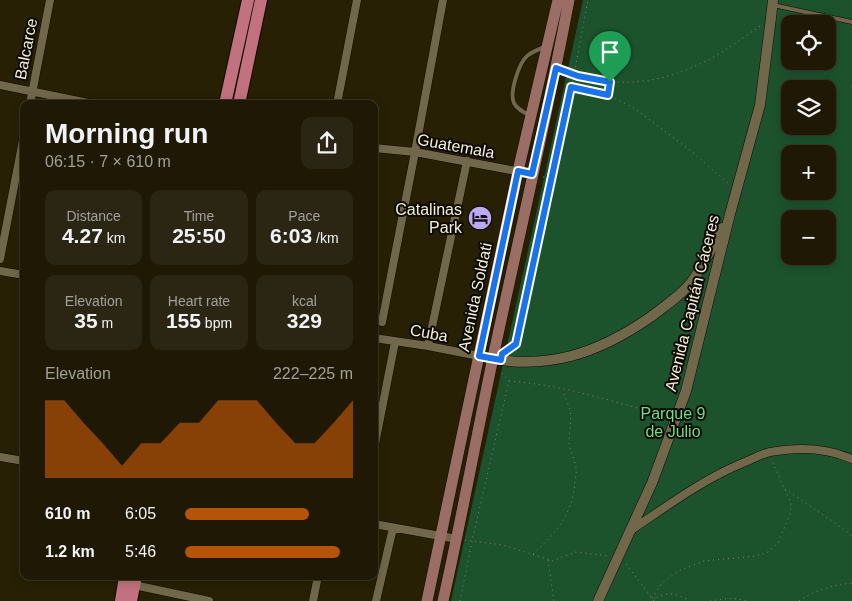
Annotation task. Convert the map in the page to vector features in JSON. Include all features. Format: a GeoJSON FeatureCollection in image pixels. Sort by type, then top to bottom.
{"type":"FeatureCollection","features":[{"type":"Feature","properties":{"kind":"main road"},"geometry":{"type":"LineString","coordinates":[[227,100],[248,0]]}},
{"type":"Feature","properties":{"kind":"main road"},"geometry":{"type":"LineString","coordinates":[[240,100],[262,0]]}},
{"type":"Feature","properties":{"kind":"main road","name":"Avenida Soldati"},"geometry":{"type":"LineString","coordinates":[[427,601],[518,171],[558,0]]}},
{"type":"Feature","properties":{"kind":"main road","name":"Avenida Soldati"},"geometry":{"type":"LineString","coordinates":[[443,601],[497,360],[532,174],[569,0]]}},
{"type":"Feature","properties":{"kind":"main road"},"geometry":{"type":"LineString","coordinates":[[120,601],[131,580]]}},
{"type":"Feature","properties":{"kind":"main road"},"geometry":{"type":"LineString","coordinates":[[132,580],[132,601]]}},
{"type":"Feature","properties":{"kind":"street","name":"Balcarce"},"geometry":{"type":"LineString","coordinates":[[31,100],[50,0]]}},
{"type":"Feature","properties":{"kind":"street"},"geometry":{"type":"LineString","coordinates":[[337,100],[357,0]]}},
{"type":"Feature","properties":{"kind":"street"},"geometry":{"type":"LineString","coordinates":[[382,322],[443,0]]}},
{"type":"Feature","properties":{"kind":"street","name":"Avenida Capitán Cáceres"},"geometry":{"type":"LineString","coordinates":[[598,601],[652,483],[686,391],[736,190],[760,105],[771,18],[771,2]]}},
{"type":"Feature","properties":{"kind":"street"},"geometry":{"type":"LineString","coordinates":[[0,85],[75,100]]}},
{"type":"Feature","properties":{"kind":"street","name":"Guatemala"},"geometry":{"type":"LineString","coordinates":[[378,148],[415,152],[532,174]]}},
{"type":"Feature","properties":{"kind":"street"},"geometry":{"type":"LineString","coordinates":[[0,258],[20,156]]}},
{"type":"Feature","properties":{"kind":"street"},"geometry":{"type":"LineString","coordinates":[[428,346],[467,161]]}},
{"type":"Feature","properties":{"kind":"street"},"geometry":{"type":"LineString","coordinates":[[479,356],[497,360],[525,362],[550,361],[575,356],[598,348],[641,324],[674,300],[689,285],[701,269],[730,214]]}},
{"type":"Feature","properties":{"kind":"street"},"geometry":{"type":"LineString","coordinates":[[0,271],[20,274]]}},
{"type":"Feature","properties":{"kind":"street","name":"Cuba"},"geometry":{"type":"LineString","coordinates":[[378,339],[479,356]]}},
{"type":"Feature","properties":{"kind":"street"},"geometry":{"type":"LineString","coordinates":[[378,429],[395,342]]}},
{"type":"Feature","properties":{"kind":"street"},"geometry":{"type":"LineString","coordinates":[[630,531],[724,471],[769,453],[810,448],[840,453],[852,459]]}},
{"type":"Feature","properties":{"kind":"street"},"geometry":{"type":"LineString","coordinates":[[0,456],[20,460]]}},
{"type":"Feature","properties":{"kind":"street"},"geometry":{"type":"LineString","coordinates":[[378,525],[457,539]]}},
{"type":"Feature","properties":{"kind":"street"},"geometry":{"type":"LineString","coordinates":[[376,601],[393,528]]}},
{"type":"Feature","properties":{"kind":"street"},"geometry":{"type":"LineString","coordinates":[[136,580],[209,601]]}},
{"type":"Feature","properties":{"kind":"street"},"geometry":{"type":"LineString","coordinates":[[313,601],[317,580]]}},
{"type":"Feature","properties":{"kind":"lane"},"geometry":{"type":"LineString","coordinates":[[771,2],[852,22]]}},
{"type":"Feature","properties":{"kind":"lane"},"geometry":{"type":"LineString","coordinates":[[531,115],[519,110],[515,105],[513,89],[520,65],[526,57],[539,49],[547,47]]}},
{"type":"Feature","properties":{"kind":"path"},"geometry":{"type":"LineString","coordinates":[[509,382],[499,370],[497,360],[516,344],[574,75],[588,0]]}},
{"type":"Feature","properties":{"kind":"path"},"geometry":{"type":"LineString","coordinates":[[556,68],[574,75],[610,82],[642,82],[680,72],[706,61],[771,18]]}},
{"type":"Feature","properties":{"kind":"path"},"geometry":{"type":"LineString","coordinates":[[608,95],[610,82]]}},
{"type":"Feature","properties":{"kind":"path"},"geometry":{"type":"LineString","coordinates":[[852,86],[852,90]]}},
{"type":"Feature","properties":{"kind":"path"},"geometry":{"type":"LineString","coordinates":[[571,87],[608,95],[634,108],[691,151],[736,190]]}},
{"type":"Feature","properties":{"kind":"path"},"geometry":{"type":"LineString","coordinates":[[509,382],[521,382],[599,397],[676,419]]}},
{"type":"Feature","properties":{"kind":"path"},"geometry":{"type":"LineString","coordinates":[[460,601],[509,382]]}},
{"type":"Feature","properties":{"kind":"path"},"geometry":{"type":"LineString","coordinates":[[533,554],[564,520],[574,496],[576,468],[569,440],[572,419],[570,408],[563,396],[562,390]]}},
{"type":"Feature","properties":{"kind":"path"},"geometry":{"type":"LineString","coordinates":[[652,598],[662,583],[678,571],[704,561],[756,556],[768,552],[778,543],[790,514],[791,503],[769,453]]}},
{"type":"Feature","properties":{"kind":"path"},"geometry":{"type":"LineString","coordinates":[[784,488],[852,536]]}},
{"type":"Feature","properties":{"kind":"path"},"geometry":{"type":"LineString","coordinates":[[457,539],[503,545],[553,561],[575,552],[606,556],[619,555],[652,598]]}},
{"type":"Feature","properties":{"kind":"path"},"geometry":{"type":"LineString","coordinates":[[548,559],[554,601]]}},
{"type":"Feature","properties":{"kind":"path"},"geometry":{"type":"LineString","coordinates":[[799,601],[829,586],[852,583]]}},
{"type":"Feature","properties":{"kind":"path"},"geometry":{"type":"LineString","coordinates":[[652,598],[670,593],[680,595],[689,601]]}},
{"type":"Feature","properties":{"kind":"path"},"geometry":{"type":"LineString","coordinates":[[710,601],[740,599],[746,601]]}},
{"type":"Feature","properties":{"kind":"green space","name":"Parque 9 de Julio"},"geometry":{"type":"Polygon","coordinates":[[[583,0],[852,0],[852,601],[451,601],[583,0]]]}},
{"type":"Feature","properties":{"kind":"place","name":"Catalinas Park"},"geometry":{"type":"Point","coordinates":[480,218]}},
{"type":"Feature","properties":{"kind":"route"},"geometry":{"type":"LineString","coordinates":[[556,68],[578,76],[610,82],[608,95],[571,87],[516,344],[502,354],[501,360],[479,356],[518,171],[532,174],[556,68]]}}]}
